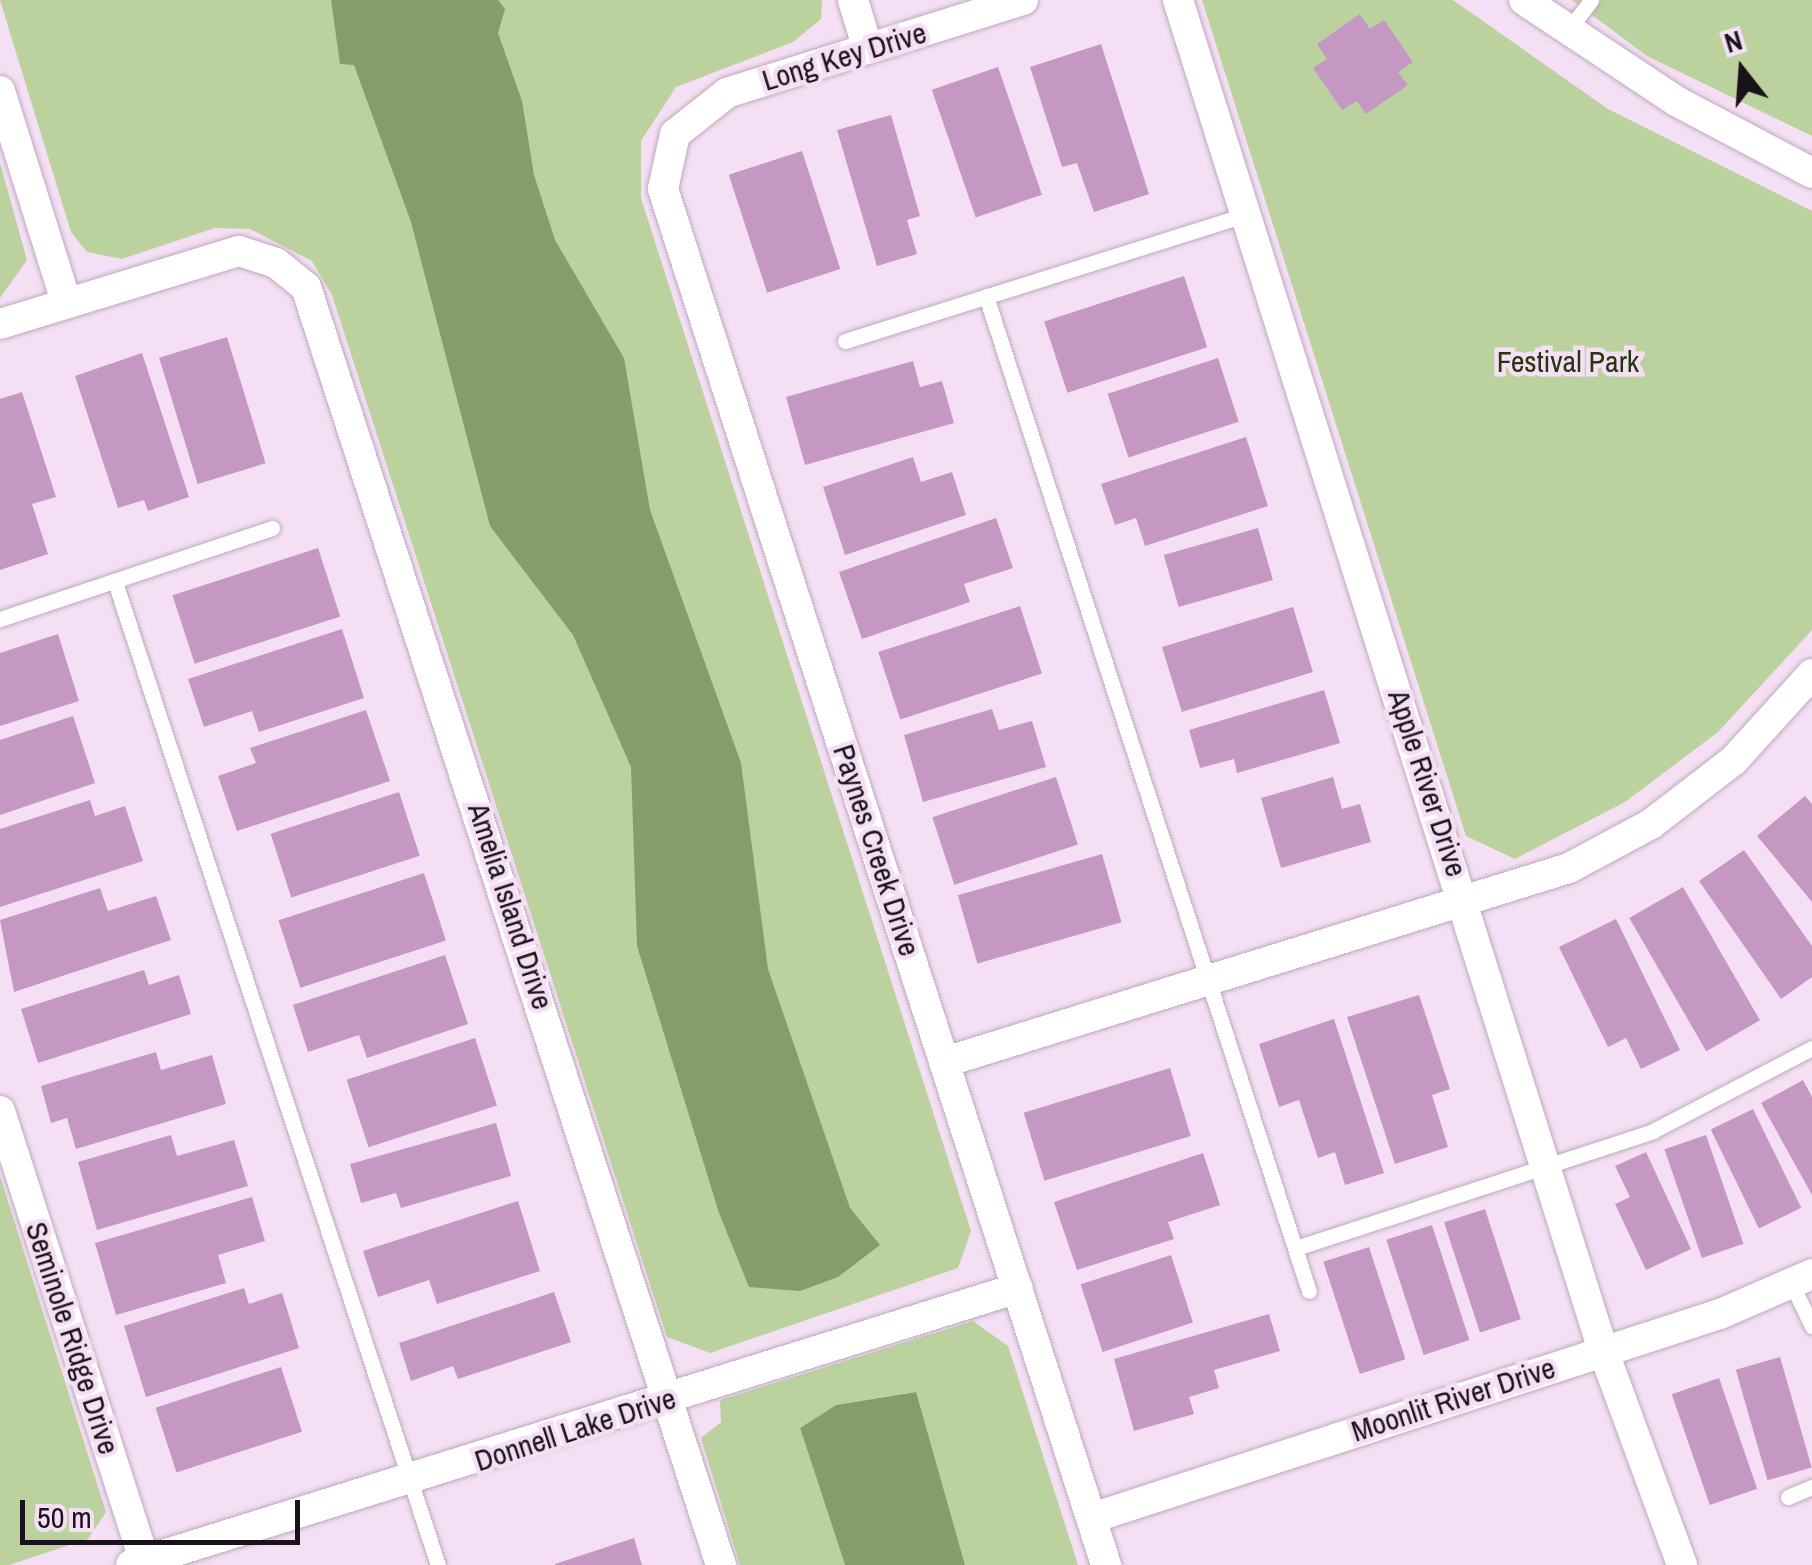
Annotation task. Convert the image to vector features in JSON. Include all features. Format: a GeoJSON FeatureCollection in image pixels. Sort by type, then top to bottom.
{"type":"FeatureCollection","features":[{"type":"Feature","properties":{"kind":"street"},"geometry":{"type":"LineString","coordinates":[[853,0],[868,49]]}},
{"type":"Feature","properties":{"kind":"street","name":"Long Key Drive"},"geometry":{"type":"LineString","coordinates":[[676,134],[727,92],[1023,0]]}},
{"type":"Feature","properties":{"kind":"street","name":"Apple River Drive"},"geometry":{"type":"LineString","coordinates":[[1178,0],[1250,214],[1603,1350],[1682,1565]]}},
{"type":"Feature","properties":{"kind":"street"},"geometry":{"type":"LineString","coordinates":[[1524,0],[1567,32],[1812,173]]}},
{"type":"Feature","properties":{"kind":"street"},"geometry":{"type":"LineString","coordinates":[[0,91],[66,302],[0,324]]}},
{"type":"Feature","properties":{"kind":"street","name":"Paynes Creek Drive"},"geometry":{"type":"LineString","coordinates":[[676,134],[664,189],[1106,1565]]}},
{"type":"Feature","properties":{"kind":"street","name":"Amelia Island Drive"},"geometry":{"type":"LineString","coordinates":[[66,302],[239,252],[276,263],[306,287],[324,319],[721,1565]]}},
{"type":"Feature","properties":{"kind":"street"},"geometry":{"type":"LineString","coordinates":[[945,1062],[1568,868],[1651,824],[1734,760],[1812,674]]}},
{"type":"Feature","properties":{"kind":"street","name":"Seminole Ridge Drive"},"geometry":{"type":"LineString","coordinates":[[0,1111],[140,1564]]}},
{"type":"Feature","properties":{"kind":"street","name":"Moonlit River Drive"},"geometry":{"type":"LineString","coordinates":[[1092,1518],[1603,1350],[1802,1279]]}},
{"type":"Feature","properties":{"kind":"street","name":"Donnell Lake Drive"},"geometry":{"type":"LineString","coordinates":[[140,1564],[1018,1288]]}},
{"type":"Feature","properties":{"kind":"lane"},"geometry":{"type":"LineString","coordinates":[[1567,32],[1591,0]]}},
{"type":"Feature","properties":{"kind":"lane"},"geometry":{"type":"LineString","coordinates":[[845,340],[1250,214]]}},
{"type":"Feature","properties":{"kind":"lane"},"geometry":{"type":"LineString","coordinates":[[986,296],[1309,1291]]}},
{"type":"Feature","properties":{"kind":"lane"},"geometry":{"type":"LineString","coordinates":[[0,619],[272,528]]}},
{"type":"Feature","properties":{"kind":"lane"},"geometry":{"type":"LineString","coordinates":[[115,582],[438,1565]]}},
{"type":"Feature","properties":{"kind":"lane"},"geometry":{"type":"LineString","coordinates":[[1296,1248],[1707,1108],[1812,1048]]}},
{"type":"Feature","properties":{"kind":"lane"},"geometry":{"type":"LineString","coordinates":[[1802,1279],[1812,1326]]}},
{"type":"Feature","properties":{"kind":"lane"},"geometry":{"type":"LineString","coordinates":[[1788,1497],[1812,1487]]}},
{"type":"Feature","properties":{"kind":"green space"},"geometry":{"type":"Polygon","coordinates":[[[0,0],[822,0],[821,19],[793,42],[676,87],[641,141],[641,198],[971,1231],[958,1268],[710,1353],[667,1337],[332,295],[312,261],[250,229],[215,228],[122,259],[87,252],[71,232],[0,0]]]}},
{"type":"Feature","properties":{"kind":"green space","name":"Festival Park"},"geometry":{"type":"Polygon","coordinates":[[[1202,0],[1453,0],[1608,109],[1812,211],[1812,630],[1718,732],[1625,802],[1515,859],[1466,836],[1202,0]]]}},
{"type":"Feature","properties":{"kind":"green space"},"geometry":{"type":"Polygon","coordinates":[[[1572,0],[1812,0],[1812,136],[1647,56],[1572,0]]]}},
{"type":"Feature","properties":{"kind":"green space"},"geometry":{"type":"Polygon","coordinates":[[[0,163],[27,260],[0,298],[0,163]]]}},
{"type":"Feature","properties":{"kind":"green space"},"geometry":{"type":"Polygon","coordinates":[[[0,1176],[106,1512],[88,1539],[9,1565],[0,1565],[0,1176]]]}},
{"type":"Feature","properties":{"kind":"green space"},"geometry":{"type":"Polygon","coordinates":[[[973,1321],[1008,1346],[1078,1565],[965,1565],[915,1392],[836,1405],[800,1428],[845,1565],[740,1565],[701,1438],[721,1422],[720,1400],[973,1321]]]}},
{"type":"Feature","properties":{"kind":"shaded area"},"geometry":{"type":"Polygon","coordinates":[[[331,0],[498,0],[505,9],[498,33],[522,101],[534,175],[555,240],[624,358],[650,510],[741,763],[768,969],[850,1208],[880,1245],[838,1277],[800,1291],[749,1287],[719,1213],[637,946],[631,767],[573,635],[490,526],[411,222],[354,65],[340,64],[331,0]]]}},
{"type":"Feature","properties":{"kind":"shaded area"},"geometry":{"type":"Polygon","coordinates":[[[916,1392],[965,1565],[845,1565],[800,1428],[836,1405],[916,1392]]]}},
{"type":"Feature","properties":{"kind":"building"},"geometry":{"type":"Polygon","coordinates":[[[1360,14],[1370,29],[1384,20],[1413,62],[1398,72],[1408,85],[1366,114],[1357,101],[1342,110],[1313,68],[1327,59],[1317,44],[1360,14]]]}},
{"type":"Feature","properties":{"kind":"building"},"geometry":{"type":"Polygon","coordinates":[[[1101,44],[1149,194],[1094,212],[1077,163],[1062,167],[1030,67],[1101,44]]]}},
{"type":"Feature","properties":{"kind":"building"},"geometry":{"type":"Polygon","coordinates":[[[998,67],[1042,195],[976,217],[932,90],[998,67]]]}},
{"type":"Feature","properties":{"kind":"building"},"geometry":{"type":"Polygon","coordinates":[[[891,115],[920,216],[907,220],[917,254],[877,266],[837,130],[891,115]]]}},
{"type":"Feature","properties":{"kind":"building"},"geometry":{"type":"Polygon","coordinates":[[[802,151],[840,269],[767,293],[729,175],[802,151]]]}},
{"type":"Feature","properties":{"kind":"building"},"geometry":{"type":"Polygon","coordinates":[[[1184,276],[1207,347],[1067,393],[1044,321],[1184,276]]]}},
{"type":"Feature","properties":{"kind":"building"},"geometry":{"type":"Polygon","coordinates":[[[227,337],[266,463],[198,484],[159,358],[227,337]]]}},
{"type":"Feature","properties":{"kind":"building"},"geometry":{"type":"Polygon","coordinates":[[[142,353],[189,497],[148,511],[144,500],[118,508],[75,376],[142,353]]]}},
{"type":"Feature","properties":{"kind":"building"},"geometry":{"type":"Polygon","coordinates":[[[1218,358],[1239,422],[1128,458],[1108,394],[1218,358]]]}},
{"type":"Feature","properties":{"kind":"building"},"geometry":{"type":"Polygon","coordinates":[[[913,361],[920,387],[942,381],[954,423],[805,465],[786,397],[913,361]]]}},
{"type":"Feature","properties":{"kind":"building"},"geometry":{"type":"Polygon","coordinates":[[[22,392],[56,497],[32,504],[48,554],[0,570],[0,399],[22,392]]]}},
{"type":"Feature","properties":{"kind":"building"},"geometry":{"type":"Polygon","coordinates":[[[1246,437],[1268,506],[1145,546],[1136,518],[1115,525],[1101,484],[1246,437]]]}},
{"type":"Feature","properties":{"kind":"building"},"geometry":{"type":"Polygon","coordinates":[[[913,457],[921,482],[952,472],[966,515],[845,555],[823,487],[913,457]]]}},
{"type":"Feature","properties":{"kind":"building"},"geometry":{"type":"Polygon","coordinates":[[[996,518],[1013,568],[964,584],[970,602],[862,639],[839,572],[996,518]]]}},
{"type":"Feature","properties":{"kind":"building"},"geometry":{"type":"Polygon","coordinates":[[[1258,528],[1273,580],[1179,607],[1164,555],[1258,528]]]}},
{"type":"Feature","properties":{"kind":"building"},"geometry":{"type":"Polygon","coordinates":[[[318,548],[340,616],[195,664],[172,595],[318,548]]]}},
{"type":"Feature","properties":{"kind":"building"},"geometry":{"type":"Polygon","coordinates":[[[1020,606],[1042,674],[900,720],[878,652],[1020,606]]]}},
{"type":"Feature","properties":{"kind":"building"},"geometry":{"type":"Polygon","coordinates":[[[1293,607],[1313,672],[1182,712],[1162,647],[1293,607]]]}},
{"type":"Feature","properties":{"kind":"building"},"geometry":{"type":"Polygon","coordinates":[[[342,629],[364,698],[259,732],[252,711],[204,727],[188,679],[342,629]]]}},
{"type":"Feature","properties":{"kind":"building"},"geometry":{"type":"Polygon","coordinates":[[[58,634],[79,701],[0,726],[0,653],[58,634]]]}},
{"type":"Feature","properties":{"kind":"building"},"geometry":{"type":"Polygon","coordinates":[[[1324,690],[1340,743],[1237,773],[1234,759],[1200,768],[1189,730],[1324,690]]]}},
{"type":"Feature","properties":{"kind":"building"},"geometry":{"type":"Polygon","coordinates":[[[992,709],[999,730],[1032,721],[1046,767],[923,802],[904,735],[992,709]]]}},
{"type":"Feature","properties":{"kind":"building"},"geometry":{"type":"Polygon","coordinates":[[[366,710],[390,781],[237,831],[218,776],[256,763],[250,748],[366,710]]]}},
{"type":"Feature","properties":{"kind":"building"},"geometry":{"type":"Polygon","coordinates":[[[73,716],[95,783],[0,815],[0,740],[73,716]]]}},
{"type":"Feature","properties":{"kind":"building"},"geometry":{"type":"Polygon","coordinates":[[[1056,777],[1078,845],[954,885],[932,817],[1056,777]]]}},
{"type":"Feature","properties":{"kind":"building"},"geometry":{"type":"Polygon","coordinates":[[[1333,777],[1342,809],[1360,804],[1371,842],[1281,868],[1261,798],[1333,777]]]}},
{"type":"Feature","properties":{"kind":"building"},"geometry":{"type":"Polygon","coordinates":[[[399,792],[420,856],[291,897],[271,834],[399,792]]]}},
{"type":"Feature","properties":{"kind":"building"},"geometry":{"type":"Polygon","coordinates":[[[1805,796],[1812,804],[1812,902],[1757,836],[1805,796]]]}},
{"type":"Feature","properties":{"kind":"building"},"geometry":{"type":"Polygon","coordinates":[[[90,800],[95,816],[125,806],[143,861],[0,907],[0,829],[90,800]]]}},
{"type":"Feature","properties":{"kind":"building"},"geometry":{"type":"Polygon","coordinates":[[[1744,850],[1812,946],[1812,977],[1781,999],[1699,881],[1744,850]]]}},
{"type":"Feature","properties":{"kind":"building"},"geometry":{"type":"Polygon","coordinates":[[[1102,854],[1122,922],[977,964],[958,895],[1102,854]]]}},
{"type":"Feature","properties":{"kind":"building"},"geometry":{"type":"Polygon","coordinates":[[[424,873],[446,941],[300,988],[278,920],[424,873]]]}},
{"type":"Feature","properties":{"kind":"building"},"geometry":{"type":"Polygon","coordinates":[[[1683,887],[1760,1020],[1706,1051],[1629,918],[1683,887]]]}},
{"type":"Feature","properties":{"kind":"building"},"geometry":{"type":"Polygon","coordinates":[[[100,888],[108,911],[156,896],[171,940],[14,992],[0,920],[100,888]]]}},
{"type":"Feature","properties":{"kind":"building"},"geometry":{"type":"Polygon","coordinates":[[[1616,919],[1680,1050],[1641,1069],[1626,1038],[1608,1047],[1559,947],[1616,919]]]}},
{"type":"Feature","properties":{"kind":"building"},"geometry":{"type":"Polygon","coordinates":[[[445,955],[468,1024],[367,1058],[359,1035],[308,1052],[293,1005],[445,955]]]}},
{"type":"Feature","properties":{"kind":"building"},"geometry":{"type":"Polygon","coordinates":[[[144,970],[149,985],[179,975],[191,1014],[38,1063],[21,1009],[144,970]]]}},
{"type":"Feature","properties":{"kind":"building"},"geometry":{"type":"Polygon","coordinates":[[[1419,995],[1450,1089],[1432,1095],[1448,1147],[1395,1164],[1347,1017],[1419,995]]]}},
{"type":"Feature","properties":{"kind":"building"},"geometry":{"type":"Polygon","coordinates":[[[1334,1019],[1384,1173],[1345,1185],[1335,1152],[1318,1158],[1299,1100],[1279,1107],[1259,1044],[1334,1019]]]}},
{"type":"Feature","properties":{"kind":"building"},"geometry":{"type":"Polygon","coordinates":[[[475,1038],[497,1106],[369,1147],[347,1080],[475,1038]]]}},
{"type":"Feature","properties":{"kind":"building"},"geometry":{"type":"Polygon","coordinates":[[[156,1052],[161,1070],[212,1055],[226,1104],[76,1149],[67,1118],[51,1123],[41,1086],[156,1052]]]}},
{"type":"Feature","properties":{"kind":"building"},"geometry":{"type":"Polygon","coordinates":[[[1170,1068],[1191,1136],[1044,1181],[1024,1113],[1170,1068]]]}},
{"type":"Feature","properties":{"kind":"building"},"geometry":{"type":"Polygon","coordinates":[[[1803,1080],[1812,1097],[1812,1195],[1761,1103],[1803,1080]]]}},
{"type":"Feature","properties":{"kind":"building"},"geometry":{"type":"Polygon","coordinates":[[[1753,1109],[1801,1208],[1759,1228],[1711,1130],[1753,1109]]]}},
{"type":"Feature","properties":{"kind":"building"},"geometry":{"type":"Polygon","coordinates":[[[496,1123],[511,1176],[401,1208],[396,1193],[361,1203],[350,1164],[496,1123]]]}},
{"type":"Feature","properties":{"kind":"building"},"geometry":{"type":"Polygon","coordinates":[[[171,1135],[177,1156],[234,1140],[248,1186],[97,1230],[78,1162],[171,1135]]]}},
{"type":"Feature","properties":{"kind":"building"},"geometry":{"type":"Polygon","coordinates":[[[1706,1135],[1743,1244],[1702,1258],[1664,1149],[1706,1135]]]}},
{"type":"Feature","properties":{"kind":"building"},"geometry":{"type":"Polygon","coordinates":[[[1646,1152],[1691,1249],[1646,1270],[1615,1204],[1630,1197],[1615,1166],[1646,1152]]]}},
{"type":"Feature","properties":{"kind":"building"},"geometry":{"type":"Polygon","coordinates":[[[1203,1153],[1220,1205],[1168,1222],[1174,1239],[1077,1270],[1054,1202],[1203,1153]]]}},
{"type":"Feature","properties":{"kind":"building"},"geometry":{"type":"Polygon","coordinates":[[[252,1197],[265,1241],[218,1255],[226,1283],[116,1315],[95,1243],[252,1197]]]}},
{"type":"Feature","properties":{"kind":"building"},"geometry":{"type":"Polygon","coordinates":[[[518,1201],[540,1271],[437,1304],[429,1280],[378,1297],[363,1251],[518,1201]]]}},
{"type":"Feature","properties":{"kind":"building"},"geometry":{"type":"Polygon","coordinates":[[[1485,1209],[1521,1319],[1480,1333],[1444,1222],[1485,1209]]]}},
{"type":"Feature","properties":{"kind":"building"},"geometry":{"type":"Polygon","coordinates":[[[1432,1225],[1469,1340],[1424,1355],[1386,1240],[1432,1225]]]}},
{"type":"Feature","properties":{"kind":"building"},"geometry":{"type":"Polygon","coordinates":[[[1369,1247],[1405,1359],[1360,1374],[1323,1262],[1369,1247]]]}},
{"type":"Feature","properties":{"kind":"building"},"geometry":{"type":"Polygon","coordinates":[[[1171,1255],[1193,1323],[1103,1352],[1081,1284],[1171,1255]]]}},
{"type":"Feature","properties":{"kind":"building"},"geometry":{"type":"Polygon","coordinates":[[[244,1288],[249,1304],[282,1293],[299,1348],[146,1397],[124,1326],[244,1288]]]}},
{"type":"Feature","properties":{"kind":"building"},"geometry":{"type":"Polygon","coordinates":[[[554,1292],[571,1342],[458,1379],[453,1366],[411,1381],[399,1343],[554,1292]]]}},
{"type":"Feature","properties":{"kind":"building"},"geometry":{"type":"Polygon","coordinates":[[[1269,1314],[1280,1351],[1214,1370],[1219,1388],[1189,1397],[1194,1414],[1134,1431],[1114,1359],[1269,1314]]]}},
{"type":"Feature","properties":{"kind":"building"},"geometry":{"type":"Polygon","coordinates":[[[1780,1357],[1812,1468],[1767,1480],[1736,1370],[1780,1357]]]}},
{"type":"Feature","properties":{"kind":"building"},"geometry":{"type":"Polygon","coordinates":[[[281,1367],[302,1432],[176,1472],[155,1408],[281,1367]]]}},
{"type":"Feature","properties":{"kind":"building"},"geometry":{"type":"Polygon","coordinates":[[[1719,1378],[1757,1489],[1710,1505],[1672,1394],[1719,1378]]]}},
{"type":"Feature","properties":{"kind":"building"},"geometry":{"type":"Polygon","coordinates":[[[634,1538],[642,1565],[555,1565],[555,1564],[634,1538]]]}}]}
